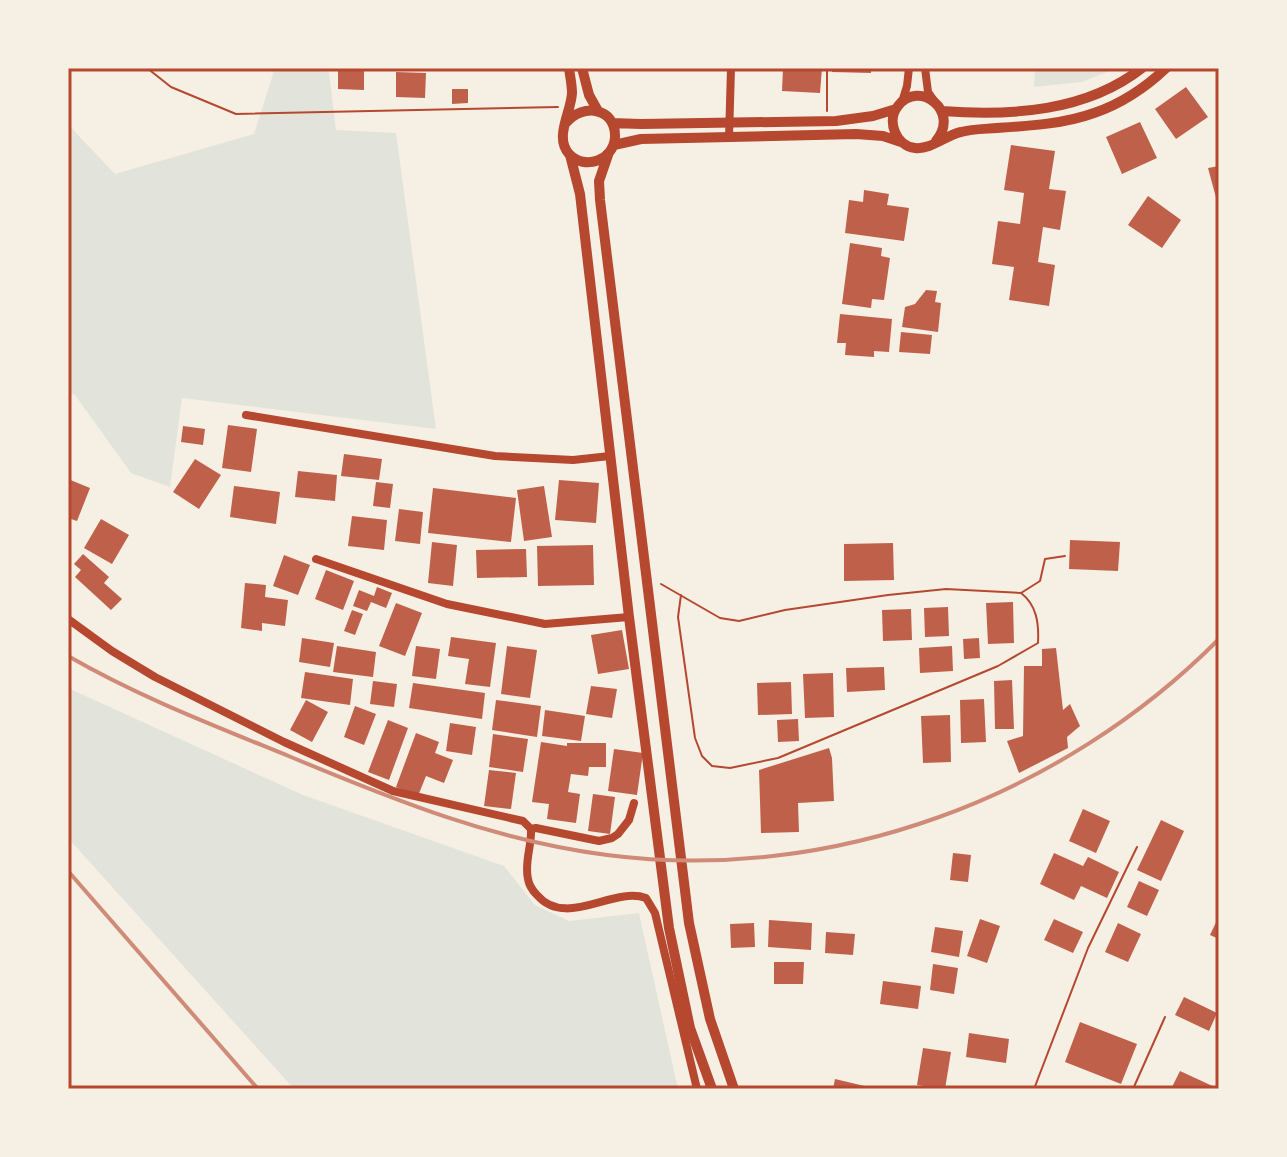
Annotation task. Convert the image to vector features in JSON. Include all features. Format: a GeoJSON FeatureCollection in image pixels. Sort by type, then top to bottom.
{"type":"FeatureCollection","features":[{"type":"Feature","properties":{"kind":"street"},"geometry":{"type":"LineString","coordinates":[[569,68],[572,92],[562,139],[570,155],[580,194],[669,928],[690,1028],[712,1089]]}},
{"type":"Feature","properties":{"kind":"street"},"geometry":{"type":"LineString","coordinates":[[582,68],[589,95],[598,111]]}},
{"type":"Feature","properties":{"kind":"street"},"geometry":{"type":"LineString","coordinates":[[729,138],[731,68]]}},
{"type":"Feature","properties":{"kind":"street"},"geometry":{"type":"LineString","coordinates":[[901,142],[892,123],[907,86],[909,68]]}},
{"type":"Feature","properties":{"kind":"street"},"geometry":{"type":"LineString","coordinates":[[925,68],[928,92],[939,107],[944,127],[936,141]]}},
{"type":"Feature","properties":{"kind":"street"},"geometry":{"type":"LineString","coordinates":[[612,123],[826,121],[873,116],[908,98],[923,96],[939,107],[977,114],[998,113],[1089,98],[1142,68]]}},
{"type":"Feature","properties":{"kind":"street"},"geometry":{"type":"LineString","coordinates":[[570,155],[584,162],[601,160],[611,150],[641,139],[856,134],[883,136],[923,148],[961,132],[1052,122],[1095,113],[1121,101],[1166,68]]}},
{"type":"Feature","properties":{"kind":"street"},"geometry":{"type":"LineString","coordinates":[[566,123],[577,112],[598,111],[612,123],[614,130],[611,150],[599,181],[600,200],[689,923],[710,1019],[734,1089]]}},
{"type":"Feature","properties":{"kind":"street"},"geometry":{"type":"LineString","coordinates":[[246,415],[495,456],[573,460],[610,456]]}},
{"type":"Feature","properties":{"kind":"street"},"geometry":{"type":"LineString","coordinates":[[316,559],[447,604],[545,624],[629,617]]}},
{"type":"Feature","properties":{"kind":"street"},"geometry":{"type":"LineString","coordinates":[[68,619],[155,677],[284,742],[393,791],[523,821],[531,829],[528,880],[540,899],[551,905],[575,908],[631,895],[646,898],[655,913],[697,1089]]}},
{"type":"Feature","properties":{"kind":"street"},"geometry":{"type":"LineString","coordinates":[[531,829],[599,841],[612,838],[629,820],[634,803]]}},
{"type":"Feature","properties":{"kind":"path"},"geometry":{"type":"LineString","coordinates":[[147,68],[171,87],[236,114],[570,107]]}},
{"type":"Feature","properties":{"kind":"path"},"geometry":{"type":"LineString","coordinates":[[826,121],[827,68]]}},
{"type":"Feature","properties":{"kind":"path"},"geometry":{"type":"LineString","coordinates":[[1021,593],[1040,581],[1045,559],[1065,556]]}},
{"type":"Feature","properties":{"kind":"path"},"geometry":{"type":"LineString","coordinates":[[646,575],[681,595],[720,618],[739,621],[785,610],[946,589],[1021,593],[1030,599],[1039,624],[1038,643],[998,666],[778,758],[730,768],[712,766],[702,756],[695,738],[678,617],[681,595]]}},
{"type":"Feature","properties":{"kind":"path"},"geometry":{"type":"LineString","coordinates":[[1034,1089],[1088,948],[1137,847]]}},
{"type":"Feature","properties":{"kind":"path"},"geometry":{"type":"LineString","coordinates":[[1133,1089],[1165,1017]]}},
{"type":"Feature","properties":{"kind":"shaded area"},"geometry":{"type":"Polygon","coordinates":[[[275,68],[329,72],[336,130],[396,133],[436,429],[182,398],[170,487],[131,473],[75,395],[68,393],[68,122],[115,174],[254,134],[275,68]]]}},
{"type":"Feature","properties":{"kind":"shaded area"},"geometry":{"type":"Polygon","coordinates":[[[1035,68],[1117,68],[1082,82],[1034,87],[1035,68]]]}},
{"type":"Feature","properties":{"kind":"shaded area"},"geometry":{"type":"Polygon","coordinates":[[[68,688],[303,795],[504,866],[535,905],[569,921],[639,913],[678,1089],[294,1089],[68,838],[68,688]]]}},
{"type":"Feature","properties":{"kind":"building"},"geometry":{"type":"Polygon","coordinates":[[[338,68],[364,68],[364,90],[338,89],[338,68]]]}},
{"type":"Feature","properties":{"kind":"building"},"geometry":{"type":"Polygon","coordinates":[[[783,68],[822,68],[820,93],[782,91],[783,68]]]}},
{"type":"Feature","properties":{"kind":"building"},"geometry":{"type":"Polygon","coordinates":[[[832,68],[871,68],[871,73],[832,72],[832,68]]]}},
{"type":"Feature","properties":{"kind":"building"},"geometry":{"type":"Polygon","coordinates":[[[396,72],[426,73],[425,98],[396,97],[396,72]]]}},
{"type":"Feature","properties":{"kind":"building"},"geometry":{"type":"Polygon","coordinates":[[[1186,87],[1208,117],[1176,139],[1155,109],[1186,87]]]}},
{"type":"Feature","properties":{"kind":"building"},"geometry":{"type":"Polygon","coordinates":[[[452,89],[468,89],[468,103],[452,104],[452,89]]]}},
{"type":"Feature","properties":{"kind":"building"},"geometry":{"type":"Polygon","coordinates":[[[1140,122],[1157,158],[1122,174],[1106,137],[1140,122]]]}},
{"type":"Feature","properties":{"kind":"building"},"geometry":{"type":"Polygon","coordinates":[[[1011,145],[1055,151],[1049,189],[1066,191],[1060,230],[1043,227],[1038,262],[1055,265],[1049,306],[1009,300],[1014,267],[992,264],[998,221],[1020,224],[1024,193],[1004,190],[1011,145]]]}},
{"type":"Feature","properties":{"kind":"building"},"geometry":{"type":"Polygon","coordinates":[[[1219,166],[1219,205],[1218,205],[1208,168],[1219,166]]]}},
{"type":"Feature","properties":{"kind":"building"},"geometry":{"type":"Polygon","coordinates":[[[864,190],[889,194],[887,205],[909,208],[904,241],[845,233],[849,200],[863,202],[864,190]]]}},
{"type":"Feature","properties":{"kind":"building"},"geometry":{"type":"Polygon","coordinates":[[[1148,196],[1181,220],[1162,248],[1128,225],[1148,196]]]}},
{"type":"Feature","properties":{"kind":"building"},"geometry":{"type":"Polygon","coordinates":[[[850,243],[882,248],[881,256],[890,258],[884,300],[872,299],[871,308],[842,304],[850,243]]]}},
{"type":"Feature","properties":{"kind":"building"},"geometry":{"type":"Polygon","coordinates":[[[926,290],[937,291],[935,302],[941,303],[938,332],[902,327],[905,307],[915,304],[926,290]]]}},
{"type":"Feature","properties":{"kind":"building"},"geometry":{"type":"Polygon","coordinates":[[[840,314],[892,319],[889,352],[874,351],[874,357],[845,355],[846,343],[837,343],[840,314]]]}},
{"type":"Feature","properties":{"kind":"building"},"geometry":{"type":"Polygon","coordinates":[[[901,332],[932,335],[930,354],[899,352],[901,332]]]}},
{"type":"Feature","properties":{"kind":"building"},"geometry":{"type":"Polygon","coordinates":[[[228,425],[257,429],[251,472],[222,468],[228,425]]]}},
{"type":"Feature","properties":{"kind":"building"},"geometry":{"type":"Polygon","coordinates":[[[183,426],[205,429],[203,445],[181,442],[183,426]]]}},
{"type":"Feature","properties":{"kind":"building"},"geometry":{"type":"Polygon","coordinates":[[[344,454],[382,459],[379,480],[341,476],[344,454]]]}},
{"type":"Feature","properties":{"kind":"building"},"geometry":{"type":"Polygon","coordinates":[[[195,459],[221,475],[199,509],[173,492],[195,459]]]}},
{"type":"Feature","properties":{"kind":"building"},"geometry":{"type":"Polygon","coordinates":[[[298,471],[337,475],[335,501],[295,497],[298,471]]]}},
{"type":"Feature","properties":{"kind":"building"},"geometry":{"type":"Polygon","coordinates":[[[68,479],[90,488],[77,521],[68,518],[68,479]]]}},
{"type":"Feature","properties":{"kind":"building"},"geometry":{"type":"Polygon","coordinates":[[[559,480],[599,483],[596,523],[555,520],[559,480]]]}},
{"type":"Feature","properties":{"kind":"building"},"geometry":{"type":"Polygon","coordinates":[[[376,482],[393,484],[390,508],[373,506],[376,482]]]}},
{"type":"Feature","properties":{"kind":"building"},"geometry":{"type":"Polygon","coordinates":[[[234,486],[280,492],[276,524],[230,517],[234,486]]]}},
{"type":"Feature","properties":{"kind":"building"},"geometry":{"type":"Polygon","coordinates":[[[544,486],[552,537],[524,541],[517,490],[544,486]]]}},
{"type":"Feature","properties":{"kind":"building"},"geometry":{"type":"Polygon","coordinates":[[[433,488],[516,498],[511,542],[428,533],[433,488]]]}},
{"type":"Feature","properties":{"kind":"building"},"geometry":{"type":"Polygon","coordinates":[[[399,509],[423,512],[420,544],[395,541],[399,509]]]}},
{"type":"Feature","properties":{"kind":"building"},"geometry":{"type":"Polygon","coordinates":[[[352,516],[387,520],[384,550],[348,546],[352,516]]]}},
{"type":"Feature","properties":{"kind":"building"},"geometry":{"type":"Polygon","coordinates":[[[101,519],[129,535],[112,564],[84,548],[101,519]]]}},
{"type":"Feature","properties":{"kind":"building"},"geometry":{"type":"Polygon","coordinates":[[[1070,540],[1120,542],[1118,571],[1069,569],[1070,540]]]}},
{"type":"Feature","properties":{"kind":"building"},"geometry":{"type":"Polygon","coordinates":[[[432,542],[457,545],[453,586],[428,583],[432,542]]]}},
{"type":"Feature","properties":{"kind":"building"},"geometry":{"type":"Polygon","coordinates":[[[893,543],[894,580],[844,581],[844,544],[893,543]]]}},
{"type":"Feature","properties":{"kind":"building"},"geometry":{"type":"Polygon","coordinates":[[[593,545],[594,585],[538,586],[537,546],[593,545]]]}},
{"type":"Feature","properties":{"kind":"building"},"geometry":{"type":"Polygon","coordinates":[[[526,549],[527,577],[477,578],[476,550],[526,549]]]}},
{"type":"Feature","properties":{"kind":"building"},"geometry":{"type":"Polygon","coordinates":[[[83,554],[109,577],[104,583],[122,599],[111,610],[75,577],[81,570],[74,564],[83,554]]]}},
{"type":"Feature","properties":{"kind":"building"},"geometry":{"type":"Polygon","coordinates":[[[284,555],[310,565],[298,595],[273,586],[284,555]]]}},
{"type":"Feature","properties":{"kind":"building"},"geometry":{"type":"Polygon","coordinates":[[[326,570],[354,581],[343,610],[315,599],[326,570]]]}},
{"type":"Feature","properties":{"kind":"building"},"geometry":{"type":"Polygon","coordinates":[[[245,583],[266,585],[265,597],[288,600],[285,626],[262,623],[262,631],[241,628],[245,583]]]}},
{"type":"Feature","properties":{"kind":"building"},"geometry":{"type":"Polygon","coordinates":[[[377,587],[392,593],[386,608],[371,602],[367,611],[353,606],[359,590],[374,596],[377,587]]]}},
{"type":"Feature","properties":{"kind":"building"},"geometry":{"type":"Polygon","coordinates":[[[1013,602],[1014,643],[988,644],[986,603],[1013,602]]]}},
{"type":"Feature","properties":{"kind":"building"},"geometry":{"type":"Polygon","coordinates":[[[396,603],[422,613],[405,656],[379,646],[396,603]]]}},
{"type":"Feature","properties":{"kind":"building"},"geometry":{"type":"Polygon","coordinates":[[[948,607],[949,636],[925,637],[924,608],[948,607]]]}},
{"type":"Feature","properties":{"kind":"building"},"geometry":{"type":"Polygon","coordinates":[[[911,609],[912,640],[883,641],[882,610],[911,609]]]}},
{"type":"Feature","properties":{"kind":"building"},"geometry":{"type":"Polygon","coordinates":[[[352,610],[363,614],[355,635],[344,631],[352,610]]]}},
{"type":"Feature","properties":{"kind":"building"},"geometry":{"type":"Polygon","coordinates":[[[622,630],[629,669],[598,674],[591,635],[622,630]]]}},
{"type":"Feature","properties":{"kind":"building"},"geometry":{"type":"Polygon","coordinates":[[[451,637],[496,643],[490,687],[465,684],[469,659],[448,656],[451,637]]]}},
{"type":"Feature","properties":{"kind":"building"},"geometry":{"type":"Polygon","coordinates":[[[302,638],[334,643],[330,667],[299,662],[302,638]]]}},
{"type":"Feature","properties":{"kind":"building"},"geometry":{"type":"Polygon","coordinates":[[[979,638],[980,658],[964,659],[963,639],[979,638]]]}},
{"type":"Feature","properties":{"kind":"building"},"geometry":{"type":"Polygon","coordinates":[[[337,646],[376,652],[373,677],[333,672],[337,646]]]}},
{"type":"Feature","properties":{"kind":"building"},"geometry":{"type":"Polygon","coordinates":[[[416,646],[440,649],[436,679],[412,676],[416,646]]]}},
{"type":"Feature","properties":{"kind":"building"},"geometry":{"type":"Polygon","coordinates":[[[507,646],[537,650],[530,698],[501,694],[507,646]]]}},
{"type":"Feature","properties":{"kind":"building"},"geometry":{"type":"Polygon","coordinates":[[[952,646],[953,671],[920,673],[919,648],[952,646]]]}},
{"type":"Feature","properties":{"kind":"building"},"geometry":{"type":"Polygon","coordinates":[[[1056,648],[1063,710],[1070,704],[1080,726],[1067,737],[1068,748],[1019,773],[1007,741],[1023,736],[1024,666],[1042,666],[1042,649],[1056,648]]]}},
{"type":"Feature","properties":{"kind":"building"},"geometry":{"type":"Polygon","coordinates":[[[884,667],[885,690],[847,692],[846,668],[884,667]]]}},
{"type":"Feature","properties":{"kind":"building"},"geometry":{"type":"Polygon","coordinates":[[[305,672],[353,679],[350,705],[301,698],[305,672]]]}},
{"type":"Feature","properties":{"kind":"building"},"geometry":{"type":"Polygon","coordinates":[[[833,673],[834,717],[805,718],[803,674],[833,673]]]}},
{"type":"Feature","properties":{"kind":"building"},"geometry":{"type":"Polygon","coordinates":[[[1012,680],[1014,729],[995,729],[994,681],[1012,680]]]}},
{"type":"Feature","properties":{"kind":"building"},"geometry":{"type":"Polygon","coordinates":[[[373,681],[397,684],[394,707],[370,704],[373,681]]]}},
{"type":"Feature","properties":{"kind":"building"},"geometry":{"type":"Polygon","coordinates":[[[791,682],[792,714],[758,715],[757,683],[791,682]]]}},
{"type":"Feature","properties":{"kind":"building"},"geometry":{"type":"Polygon","coordinates":[[[413,683],[485,693],[482,719],[409,708],[413,683]]]}},
{"type":"Feature","properties":{"kind":"building"},"geometry":{"type":"Polygon","coordinates":[[[591,686],[617,689],[612,718],[586,714],[591,686]]]}},
{"type":"Feature","properties":{"kind":"building"},"geometry":{"type":"Polygon","coordinates":[[[984,699],[986,742],[961,743],[960,700],[984,699]]]}},
{"type":"Feature","properties":{"kind":"building"},"geometry":{"type":"Polygon","coordinates":[[[306,700],[328,712],[312,742],[290,730],[306,700]]]}},
{"type":"Feature","properties":{"kind":"building"},"geometry":{"type":"Polygon","coordinates":[[[496,700],[541,706],[537,737],[492,730],[496,700]]]}},
{"type":"Feature","properties":{"kind":"building"},"geometry":{"type":"Polygon","coordinates":[[[355,706],[376,714],[364,745],[344,737],[355,706]]]}},
{"type":"Feature","properties":{"kind":"building"},"geometry":{"type":"Polygon","coordinates":[[[545,710],[585,716],[581,741],[542,736],[545,710]]]}},
{"type":"Feature","properties":{"kind":"building"},"geometry":{"type":"Polygon","coordinates":[[[950,715],[951,762],[923,763],[921,716],[950,715]]]}},
{"type":"Feature","properties":{"kind":"building"},"geometry":{"type":"Polygon","coordinates":[[[798,719],[799,741],[778,742],[777,720],[798,719]]]}},
{"type":"Feature","properties":{"kind":"building"},"geometry":{"type":"Polygon","coordinates":[[[388,720],[408,728],[389,780],[368,772],[388,720]]]}},
{"type":"Feature","properties":{"kind":"building"},"geometry":{"type":"Polygon","coordinates":[[[450,723],[476,727],[472,755],[446,751],[450,723]]]}},
{"type":"Feature","properties":{"kind":"building"},"geometry":{"type":"Polygon","coordinates":[[[416,733],[439,742],[435,753],[453,760],[444,783],[426,776],[418,796],[396,787],[416,733]]]}},
{"type":"Feature","properties":{"kind":"building"},"geometry":{"type":"Polygon","coordinates":[[[493,734],[528,739],[523,772],[489,767],[493,734]]]}},
{"type":"Feature","properties":{"kind":"building"},"geometry":{"type":"Polygon","coordinates":[[[541,742],[567,746],[567,743],[606,743],[606,767],[589,767],[588,776],[571,774],[568,792],[580,794],[576,823],[547,819],[549,804],[532,802],[541,742]]]}},
{"type":"Feature","properties":{"kind":"building"},"geometry":{"type":"Polygon","coordinates":[[[829,748],[834,801],[798,803],[799,832],[761,833],[759,770],[829,748]]]}},
{"type":"Feature","properties":{"kind":"building"},"geometry":{"type":"Polygon","coordinates":[[[614,749],[643,753],[637,795],[608,791],[614,749]]]}},
{"type":"Feature","properties":{"kind":"building"},"geometry":{"type":"Polygon","coordinates":[[[489,770],[516,773],[511,809],[484,806],[489,770]]]}},
{"type":"Feature","properties":{"kind":"building"},"geometry":{"type":"Polygon","coordinates":[[[593,794],[615,797],[610,834],[588,831],[593,794]]]}},
{"type":"Feature","properties":{"kind":"building"},"geometry":{"type":"Polygon","coordinates":[[[1083,809],[1110,821],[1096,853],[1069,841],[1083,809]]]}},
{"type":"Feature","properties":{"kind":"building"},"geometry":{"type":"Polygon","coordinates":[[[1161,820],[1184,831],[1161,881],[1137,870],[1161,820]]]}},
{"type":"Feature","properties":{"kind":"building"},"geometry":{"type":"Polygon","coordinates":[[[953,853],[971,855],[968,882],[950,880],[953,853]]]}},
{"type":"Feature","properties":{"kind":"building"},"geometry":{"type":"Polygon","coordinates":[[[1054,853],[1083,866],[1088,857],[1119,872],[1107,898],[1081,886],[1074,900],[1040,884],[1054,853]]]}},
{"type":"Feature","properties":{"kind":"building"},"geometry":{"type":"Polygon","coordinates":[[[1139,881],[1159,890],[1147,916],[1127,907],[1139,881]]]}},
{"type":"Feature","properties":{"kind":"building"},"geometry":{"type":"Polygon","coordinates":[[[1219,916],[1219,939],[1210,935],[1219,916]]]}},
{"type":"Feature","properties":{"kind":"building"},"geometry":{"type":"Polygon","coordinates":[[[980,919],[1000,926],[987,963],[967,956],[980,919]]]}},
{"type":"Feature","properties":{"kind":"building"},"geometry":{"type":"Polygon","coordinates":[[[1054,919],[1083,932],[1073,953],[1044,940],[1054,919]]]}},
{"type":"Feature","properties":{"kind":"building"},"geometry":{"type":"Polygon","coordinates":[[[769,920],[812,923],[811,950],[768,947],[769,920]]]}},
{"type":"Feature","properties":{"kind":"building"},"geometry":{"type":"Polygon","coordinates":[[[754,923],[755,947],[731,948],[730,924],[754,923]]]}},
{"type":"Feature","properties":{"kind":"building"},"geometry":{"type":"Polygon","coordinates":[[[1118,923],[1141,934],[1128,962],[1105,952],[1118,923]]]}},
{"type":"Feature","properties":{"kind":"building"},"geometry":{"type":"Polygon","coordinates":[[[935,927],[963,931],[959,957],[931,952],[935,927]]]}},
{"type":"Feature","properties":{"kind":"building"},"geometry":{"type":"Polygon","coordinates":[[[826,932],[855,934],[853,955],[825,953],[826,932]]]}},
{"type":"Feature","properties":{"kind":"building"},"geometry":{"type":"Polygon","coordinates":[[[774,962],[804,962],[803,984],[774,984],[774,962]]]}},
{"type":"Feature","properties":{"kind":"building"},"geometry":{"type":"Polygon","coordinates":[[[933,964],[958,968],[954,994],[930,990],[933,964]]]}},
{"type":"Feature","properties":{"kind":"building"},"geometry":{"type":"Polygon","coordinates":[[[883,981],[921,986],[918,1009],[880,1004],[883,981]]]}},
{"type":"Feature","properties":{"kind":"building"},"geometry":{"type":"Polygon","coordinates":[[[1184,997],[1217,1013],[1209,1031],[1175,1015],[1184,997]]]}},
{"type":"Feature","properties":{"kind":"building"},"geometry":{"type":"Polygon","coordinates":[[[1080,1022],[1137,1044],[1121,1084],[1065,1062],[1080,1022]]]}},
{"type":"Feature","properties":{"kind":"building"},"geometry":{"type":"Polygon","coordinates":[[[969,1033],[1009,1039],[1006,1063],[966,1057],[969,1033]]]}},
{"type":"Feature","properties":{"kind":"building"},"geometry":{"type":"Polygon","coordinates":[[[923,1048],[951,1052],[945,1089],[917,1085],[923,1048]]]}},
{"type":"Feature","properties":{"kind":"building"},"geometry":{"type":"Polygon","coordinates":[[[1180,1071],[1219,1089],[1171,1089],[1180,1071]]]}},
{"type":"Feature","properties":{"kind":"building"},"geometry":{"type":"Polygon","coordinates":[[[835,1079],[873,1088],[873,1089],[833,1089],[835,1079]]]}},
{"type":"Feature","properties":{"kind":"railway"},"geometry":{"type":"LineString","coordinates":[[68,656],[122,685],[206,722],[446,817],[566,849],[691,861],[775,856],[857,841],[938,818],[1015,785],[1088,744],[1157,695],[1219,639]]}},
{"type":"Feature","properties":{"kind":"railway"},"geometry":{"type":"LineString","coordinates":[[68,871],[258,1089]]}}]}
